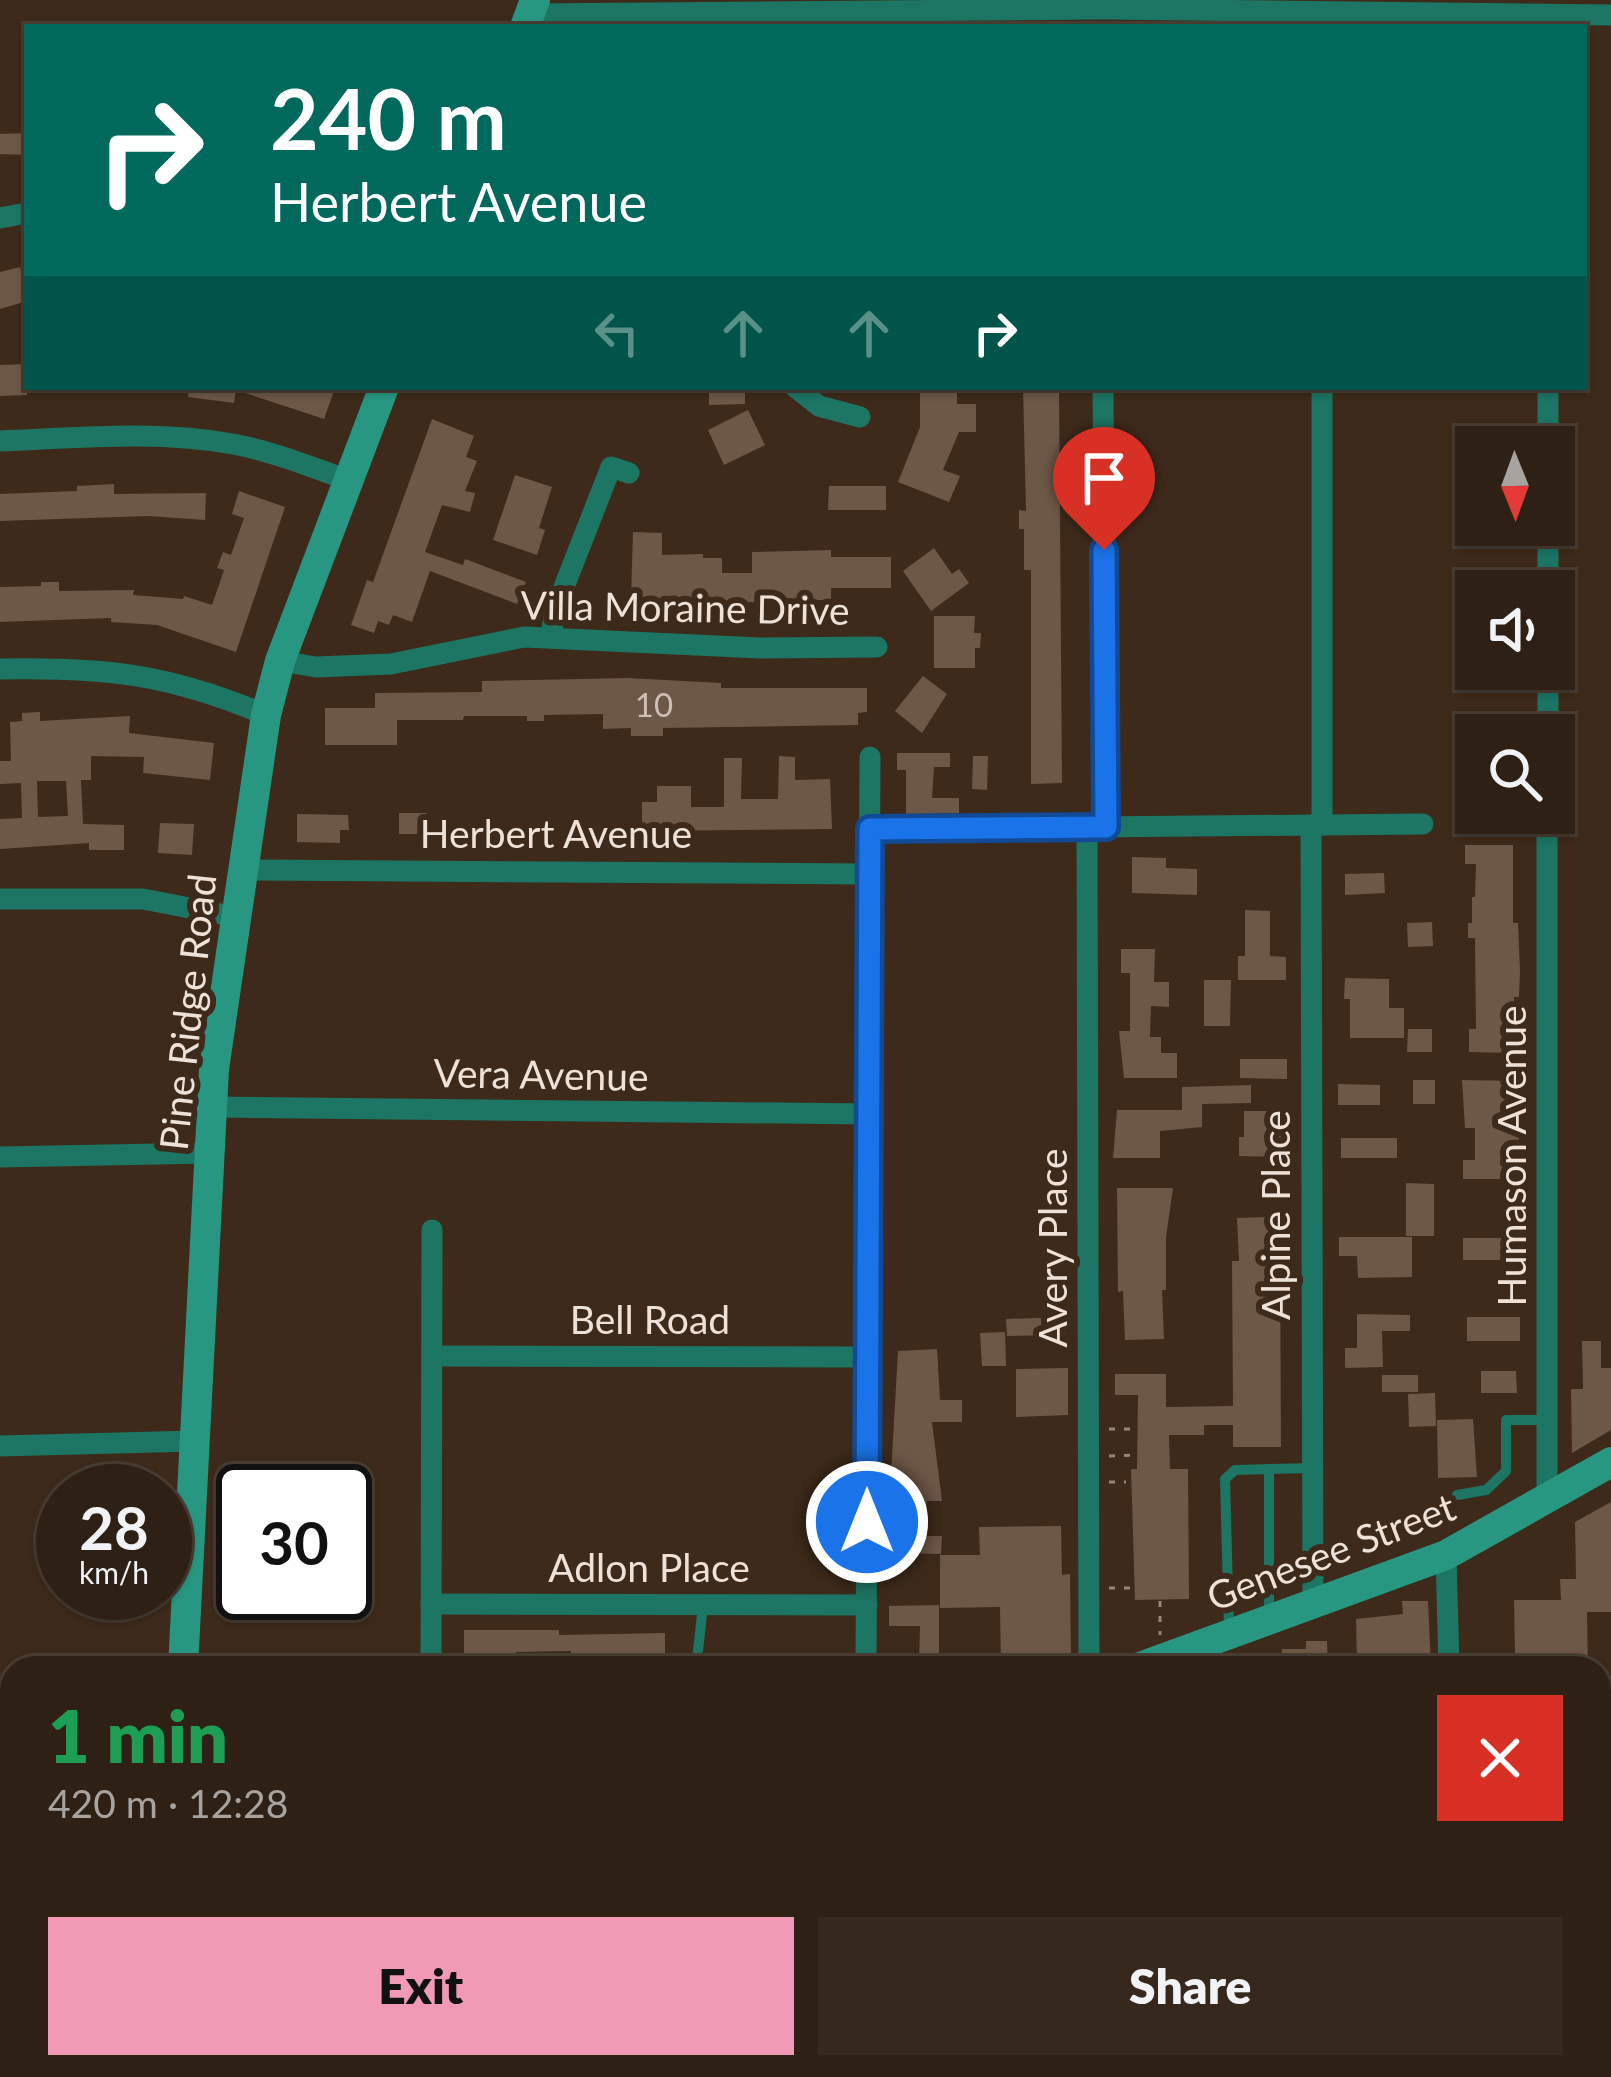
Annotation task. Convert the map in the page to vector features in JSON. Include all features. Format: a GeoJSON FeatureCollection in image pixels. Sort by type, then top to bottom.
{"type":"FeatureCollection","features":[{"type":"Feature","properties":{"kind":"street"},"geometry":{"type":"LineString","coordinates":[[530,14],[688,20],[837,7],[965,5],[1320,19],[1434,14],[1548,21],[1611,15]]}},
{"type":"Feature","properties":{"kind":"street","name":"Pine Ridge Road"},"geometry":{"type":"LineString","coordinates":[[184,1656],[214,1069],[266,715],[280,661],[383,390]]}},
{"type":"Feature","properties":{"kind":"street"},"geometry":{"type":"LineString","coordinates":[[799,390],[819,406],[860,417]]}},
{"type":"Feature","properties":{"kind":"street","name":"Avery Place"},"geometry":{"type":"LineString","coordinates":[[1089,1656],[1103,390]]}},
{"type":"Feature","properties":{"kind":"street","name":"Alpine Place"},"geometry":{"type":"LineString","coordinates":[[1313,1604],[1322,390]]}},
{"type":"Feature","properties":{"kind":"street"},"geometry":{"type":"LineString","coordinates":[[1548,390],[1548,426]]}},
{"type":"Feature","properties":{"kind":"street"},"geometry":{"type":"LineString","coordinates":[[0,441],[206,440],[236,444],[348,480]]}},
{"type":"Feature","properties":{"kind":"street"},"geometry":{"type":"LineString","coordinates":[[551,637],[555,610],[611,467],[629,473]]}},
{"type":"Feature","properties":{"kind":"street","name":"Villa Moraine Drive"},"geometry":{"type":"LineString","coordinates":[[280,661],[316,667],[391,664],[489,642],[551,637],[760,648],[877,647]]}},
{"type":"Feature","properties":{"kind":"street"},"geometry":{"type":"LineString","coordinates":[[0,669],[124,671],[211,692],[266,715]]}},
{"type":"Feature","properties":{"kind":"street"},"geometry":{"type":"LineString","coordinates":[[866,1656],[870,758]]}},
{"type":"Feature","properties":{"kind":"street"},"geometry":{"type":"LineString","coordinates":[[870,829],[1423,824]]}},
{"type":"Feature","properties":{"kind":"street","name":"Humason Avenue"},"geometry":{"type":"LineString","coordinates":[[1547,834],[1547,1499]]}},
{"type":"Feature","properties":{"kind":"street","name":"Herbert Avenue"},"geometry":{"type":"LineString","coordinates":[[242,870],[870,874]]}},
{"type":"Feature","properties":{"kind":"street"},"geometry":{"type":"LineString","coordinates":[[0,898],[124,898],[236,917]]}},
{"type":"Feature","properties":{"kind":"street","name":"Vera Avenue"},"geometry":{"type":"LineString","coordinates":[[213,1107],[869,1114]]}},
{"type":"Feature","properties":{"kind":"street"},"geometry":{"type":"LineString","coordinates":[[0,1157],[210,1153]]}},
{"type":"Feature","properties":{"kind":"street"},"geometry":{"type":"LineString","coordinates":[[431,1656],[432,1231]]}},
{"type":"Feature","properties":{"kind":"street","name":"Bell Road"},"geometry":{"type":"LineString","coordinates":[[432,1355],[868,1358]]}},
{"type":"Feature","properties":{"kind":"street"},"geometry":{"type":"LineString","coordinates":[[0,1446],[195,1441]]}},
{"type":"Feature","properties":{"kind":"street","name":"Genesee Street"},"geometry":{"type":"LineString","coordinates":[[1197,1656],[1229,1634],[1447,1556],[1498,1513],[1547,1499],[1611,1462]]}},
{"type":"Feature","properties":{"kind":"street"},"geometry":{"type":"LineString","coordinates":[[1447,1556],[1449,1656]]}},
{"type":"Feature","properties":{"kind":"street","name":"Adlon Place"},"geometry":{"type":"LineString","coordinates":[[431,1604],[867,1605]]}},
{"type":"Feature","properties":{"kind":"lane"},"geometry":{"type":"LineString","coordinates":[[1457,1495],[1486,1490],[1506,1471],[1506,1420],[1547,1420]]}},
{"type":"Feature","properties":{"kind":"lane"},"geometry":{"type":"LineString","coordinates":[[1229,1634],[1225,1479],[1235,1470],[1313,1468]]}},
{"type":"Feature","properties":{"kind":"lane"},"geometry":{"type":"LineString","coordinates":[[1268,1620],[1269,1469]]}},
{"type":"Feature","properties":{"kind":"lane"},"geometry":{"type":"LineString","coordinates":[[1486,1490],[1498,1513]]}},
{"type":"Feature","properties":{"kind":"lane"},"geometry":{"type":"LineString","coordinates":[[698,1656],[704,1604]]}},
{"type":"Feature","properties":{"kind":"path"},"geometry":{"type":"LineString","coordinates":[[1102,1429],[1133,1429]]}},
{"type":"Feature","properties":{"kind":"path"},"geometry":{"type":"LineString","coordinates":[[1102,1456],[1135,1455]]}},
{"type":"Feature","properties":{"kind":"path"},"geometry":{"type":"LineString","coordinates":[[1102,1482],[1126,1481]]}},
{"type":"Feature","properties":{"kind":"path","name":"Genesee Street"},"geometry":{"type":"LineString","coordinates":[[1338,1559],[1354,1561]]}},
{"type":"Feature","properties":{"kind":"path"},"geometry":{"type":"LineString","coordinates":[[1103,1588],[1132,1588]]}},
{"type":"Feature","properties":{"kind":"path"},"geometry":{"type":"LineString","coordinates":[[1160,1601],[1160,1636]]}},
{"type":"Feature","properties":{"kind":"building"},"geometry":{"type":"Polygon","coordinates":[[[24,133],[24,155],[0,154],[0,134],[24,133]]]}},
{"type":"Feature","properties":{"kind":"building"},"geometry":{"type":"Polygon","coordinates":[[[20,267],[24,302],[0,309],[0,272],[20,267]]]}},
{"type":"Feature","properties":{"kind":"building"},"geometry":{"type":"Polygon","coordinates":[[[24,364],[27,395],[0,396],[0,365],[24,364]]]}},
{"type":"Feature","properties":{"kind":"building"},"geometry":{"type":"Polygon","coordinates":[[[189,390],[236,390],[234,403],[188,397],[189,390]]]}},
{"type":"Feature","properties":{"kind":"building"},"geometry":{"type":"Polygon","coordinates":[[[236,390],[331,390],[324,419],[236,390]]]}},
{"type":"Feature","properties":{"kind":"building"},"geometry":{"type":"Polygon","coordinates":[[[709,390],[745,390],[745,404],[709,405],[709,390]]]}},
{"type":"Feature","properties":{"kind":"building"},"geometry":{"type":"Polygon","coordinates":[[[920,390],[957,390],[957,404],[976,404],[976,432],[959,432],[943,470],[960,476],[949,502],[898,482],[920,427],[920,390]]]}},
{"type":"Feature","properties":{"kind":"building"},"geometry":{"type":"Polygon","coordinates":[[[1023,390],[1059,390],[1062,783],[1031,784],[1031,570],[1024,570],[1024,529],[1019,529],[1019,510],[1026,511],[1023,390]]]}},
{"type":"Feature","properties":{"kind":"building"},"geometry":{"type":"Polygon","coordinates":[[[748,410],[765,445],[724,465],[708,430],[748,410]]]}},
{"type":"Feature","properties":{"kind":"building"},"geometry":{"type":"Polygon","coordinates":[[[432,419],[474,436],[466,457],[477,461],[465,491],[475,493],[470,512],[442,505],[425,552],[463,565],[465,559],[526,582],[517,604],[430,571],[412,622],[393,615],[389,625],[378,621],[374,633],[351,625],[367,580],[373,582],[432,419]]]}},
{"type":"Feature","properties":{"kind":"building"},"geometry":{"type":"Polygon","coordinates":[[[515,475],[552,487],[539,528],[545,530],[537,555],[493,540],[515,475]]]}},
{"type":"Feature","properties":{"kind":"building"},"geometry":{"type":"Polygon","coordinates":[[[114,484],[114,494],[206,493],[205,520],[148,516],[0,521],[0,494],[77,491],[77,486],[114,484]]]}},
{"type":"Feature","properties":{"kind":"building"},"geometry":{"type":"Polygon","coordinates":[[[829,486],[886,486],[886,510],[828,510],[829,486]]]}},
{"type":"Feature","properties":{"kind":"building"},"geometry":{"type":"Polygon","coordinates":[[[239,491],[285,507],[236,652],[157,625],[111,622],[111,618],[0,622],[0,587],[41,586],[41,582],[59,582],[59,591],[134,590],[133,595],[184,596],[212,605],[224,570],[217,568],[223,552],[231,555],[244,518],[232,514],[239,491]]]}},
{"type":"Feature","properties":{"kind":"building"},"geometry":{"type":"Polygon","coordinates":[[[633,532],[662,533],[662,555],[722,558],[722,573],[752,573],[752,552],[831,550],[831,557],[891,557],[891,588],[831,588],[831,600],[812,600],[812,604],[631,598],[633,532]]]}},
{"type":"Feature","properties":{"kind":"building"},"geometry":{"type":"Polygon","coordinates":[[[934,548],[952,574],[959,569],[969,583],[931,611],[903,571],[934,548]]]}},
{"type":"Feature","properties":{"kind":"building"},"geometry":{"type":"Polygon","coordinates":[[[934,616],[975,616],[974,633],[981,633],[975,668],[934,668],[934,616]]]}},
{"type":"Feature","properties":{"kind":"building"},"geometry":{"type":"Polygon","coordinates":[[[923,676],[947,694],[922,733],[895,711],[923,676]]]}},
{"type":"Feature","properties":{"kind":"building"},"geometry":{"type":"Polygon","coordinates":[[[628,678],[721,683],[721,688],[867,688],[867,712],[858,713],[858,725],[663,728],[663,736],[631,736],[631,728],[603,729],[603,714],[544,715],[544,721],[527,721],[527,716],[397,720],[397,745],[325,745],[325,708],[375,708],[375,693],[482,692],[482,681],[628,678]]]}},
{"type":"Feature","properties":{"kind":"building"},"geometry":{"type":"Polygon","coordinates":[[[40,712],[40,721],[130,716],[129,733],[214,743],[210,780],[143,773],[144,757],[91,756],[91,780],[81,780],[83,824],[124,825],[124,850],[89,850],[89,843],[0,849],[0,819],[22,818],[21,783],[0,784],[0,761],[11,761],[10,722],[22,721],[22,713],[40,712]],[[37,781],[38,817],[68,816],[66,781],[37,781]]]}},
{"type":"Feature","properties":{"kind":"building"},"geometry":{"type":"Polygon","coordinates":[[[897,753],[950,753],[950,767],[934,767],[932,798],[959,798],[959,813],[906,814],[906,770],[897,770],[897,753]]]}},
{"type":"Feature","properties":{"kind":"building"},"geometry":{"type":"Polygon","coordinates":[[[779,756],[795,757],[795,780],[830,779],[832,829],[642,831],[642,802],[657,802],[657,786],[691,786],[691,807],[724,807],[724,758],[742,758],[741,799],[778,799],[779,756]]]}},
{"type":"Feature","properties":{"kind":"building"},"geometry":{"type":"Polygon","coordinates":[[[973,756],[988,756],[987,790],[972,789],[973,756]]]}},
{"type":"Feature","properties":{"kind":"building"},"geometry":{"type":"Polygon","coordinates":[[[399,813],[427,813],[427,834],[399,834],[399,813]]]}},
{"type":"Feature","properties":{"kind":"building"},"geometry":{"type":"Polygon","coordinates":[[[297,814],[348,815],[349,830],[340,830],[340,843],[297,842],[297,814]]]}},
{"type":"Feature","properties":{"kind":"building"},"geometry":{"type":"Polygon","coordinates":[[[160,823],[194,824],[192,855],[158,853],[160,823]]]}},
{"type":"Feature","properties":{"kind":"building"},"geometry":{"type":"Polygon","coordinates":[[[1465,845],[1513,845],[1513,923],[1518,923],[1520,971],[1519,997],[1514,997],[1519,1049],[1513,1053],[1469,1052],[1469,1029],[1476,1029],[1475,938],[1468,938],[1468,923],[1472,923],[1476,864],[1465,864],[1465,845]]]}},
{"type":"Feature","properties":{"kind":"building"},"geometry":{"type":"Polygon","coordinates":[[[1132,857],[1166,858],[1166,868],[1197,869],[1197,895],[1132,893],[1132,857]]]}},
{"type":"Feature","properties":{"kind":"building"},"geometry":{"type":"Polygon","coordinates":[[[1384,873],[1385,893],[1345,895],[1345,874],[1384,873]]]}},
{"type":"Feature","properties":{"kind":"building"},"geometry":{"type":"Polygon","coordinates":[[[1245,910],[1270,911],[1270,956],[1286,957],[1286,980],[1238,980],[1238,956],[1245,956],[1245,910]]]}},
{"type":"Feature","properties":{"kind":"building"},"geometry":{"type":"Polygon","coordinates":[[[1432,922],[1433,946],[1408,947],[1407,923],[1432,922]]]}},
{"type":"Feature","properties":{"kind":"building"},"geometry":{"type":"Polygon","coordinates":[[[1121,949],[1155,949],[1154,982],[1169,982],[1169,1007],[1151,1006],[1150,1037],[1161,1037],[1161,1053],[1177,1053],[1177,1078],[1124,1078],[1119,1031],[1130,1031],[1130,973],[1121,973],[1121,949]]]}},
{"type":"Feature","properties":{"kind":"building"},"geometry":{"type":"Polygon","coordinates":[[[1345,978],[1389,979],[1389,1008],[1404,1008],[1404,1038],[1350,1038],[1345,978]]]}},
{"type":"Feature","properties":{"kind":"building"},"geometry":{"type":"Polygon","coordinates":[[[1204,980],[1231,980],[1230,1026],[1204,1026],[1204,980]]]}},
{"type":"Feature","properties":{"kind":"building"},"geometry":{"type":"Polygon","coordinates":[[[1408,1029],[1432,1029],[1432,1052],[1407,1052],[1408,1029]]]}},
{"type":"Feature","properties":{"kind":"building"},"geometry":{"type":"Polygon","coordinates":[[[1240,1059],[1287,1059],[1287,1079],[1240,1078],[1240,1059]]]}},
{"type":"Feature","properties":{"kind":"building"},"geometry":{"type":"Polygon","coordinates":[[[1413,1080],[1435,1080],[1435,1104],[1413,1104],[1413,1080]]]}},
{"type":"Feature","properties":{"kind":"building"},"geometry":{"type":"Polygon","coordinates":[[[1462,1080],[1516,1081],[1518,1179],[1463,1179],[1463,1160],[1475,1160],[1475,1128],[1465,1128],[1462,1080]]]}},
{"type":"Feature","properties":{"kind":"building"},"geometry":{"type":"Polygon","coordinates":[[[1338,1084],[1380,1085],[1380,1105],[1338,1105],[1338,1084]]]}},
{"type":"Feature","properties":{"kind":"building"},"geometry":{"type":"Polygon","coordinates":[[[1251,1085],[1251,1103],[1202,1104],[1202,1127],[1160,1131],[1160,1158],[1113,1158],[1117,1110],[1182,1110],[1182,1087],[1251,1085]]]}},
{"type":"Feature","properties":{"kind":"building"},"geometry":{"type":"Polygon","coordinates":[[[1244,1111],[1287,1111],[1289,1157],[1239,1156],[1244,1111]]]}},
{"type":"Feature","properties":{"kind":"building"},"geometry":{"type":"Polygon","coordinates":[[[1341,1138],[1397,1138],[1397,1158],[1341,1158],[1341,1138]]]}},
{"type":"Feature","properties":{"kind":"building"},"geometry":{"type":"Polygon","coordinates":[[[1406,1183],[1434,1184],[1434,1236],[1406,1236],[1406,1183]]]}},
{"type":"Feature","properties":{"kind":"building"},"geometry":{"type":"Polygon","coordinates":[[[1117,1188],[1173,1188],[1166,1237],[1166,1290],[1162,1290],[1164,1339],[1125,1340],[1123,1291],[1118,1292],[1117,1188]]]}},
{"type":"Feature","properties":{"kind":"building"},"geometry":{"type":"Polygon","coordinates":[[[1289,1216],[1290,1235],[1280,1235],[1281,1447],[1233,1447],[1233,1425],[1204,1425],[1204,1435],[1169,1435],[1170,1469],[1188,1469],[1189,1599],[1135,1600],[1131,1469],[1137,1469],[1138,1395],[1115,1395],[1115,1374],[1166,1374],[1166,1407],[1233,1406],[1232,1261],[1239,1261],[1237,1218],[1289,1216]]]}},
{"type":"Feature","properties":{"kind":"building"},"geometry":{"type":"Polygon","coordinates":[[[1339,1237],[1412,1237],[1412,1277],[1358,1278],[1357,1256],[1339,1256],[1339,1237]]]}},
{"type":"Feature","properties":{"kind":"building"},"geometry":{"type":"Polygon","coordinates":[[[1463,1238],[1515,1238],[1515,1260],[1463,1260],[1463,1238]]]}},
{"type":"Feature","properties":{"kind":"building"},"geometry":{"type":"Polygon","coordinates":[[[1357,1314],[1410,1315],[1410,1331],[1382,1331],[1383,1367],[1345,1368],[1345,1348],[1357,1348],[1357,1314]]]}},
{"type":"Feature","properties":{"kind":"building"},"geometry":{"type":"Polygon","coordinates":[[[1066,1317],[1066,1335],[1007,1336],[1006,1319],[1066,1317]]]}},
{"type":"Feature","properties":{"kind":"building"},"geometry":{"type":"Polygon","coordinates":[[[1467,1317],[1520,1317],[1520,1341],[1467,1341],[1467,1317]]]}},
{"type":"Feature","properties":{"kind":"building"},"geometry":{"type":"Polygon","coordinates":[[[1005,1332],[1006,1366],[982,1366],[980,1333],[1005,1332]]]}},
{"type":"Feature","properties":{"kind":"building"},"geometry":{"type":"Polygon","coordinates":[[[1582,1341],[1601,1341],[1601,1368],[1611,1368],[1611,1430],[1572,1453],[1571,1389],[1583,1389],[1582,1341]]]}},
{"type":"Feature","properties":{"kind":"building"},"geometry":{"type":"Polygon","coordinates":[[[937,1349],[940,1400],[962,1400],[962,1422],[932,1422],[942,1501],[927,1501],[927,1536],[942,1536],[941,1554],[897,1553],[891,1474],[898,1351],[937,1349]]]}},
{"type":"Feature","properties":{"kind":"building"},"geometry":{"type":"Polygon","coordinates":[[[1068,1368],[1068,1415],[1016,1417],[1016,1369],[1068,1368]]]}},
{"type":"Feature","properties":{"kind":"building"},"geometry":{"type":"Polygon","coordinates":[[[1481,1371],[1516,1371],[1517,1393],[1481,1393],[1481,1371]]]}},
{"type":"Feature","properties":{"kind":"building"},"geometry":{"type":"Polygon","coordinates":[[[1382,1375],[1418,1375],[1418,1392],[1382,1392],[1382,1375]]]}},
{"type":"Feature","properties":{"kind":"building"},"geometry":{"type":"Polygon","coordinates":[[[1435,1393],[1436,1426],[1409,1427],[1408,1394],[1435,1393]]]}},
{"type":"Feature","properties":{"kind":"building"},"geometry":{"type":"Polygon","coordinates":[[[1473,1419],[1477,1477],[1438,1478],[1437,1420],[1473,1419]]]}},
{"type":"Feature","properties":{"kind":"building"},"geometry":{"type":"Polygon","coordinates":[[[1611,1502],[1611,1612],[1587,1612],[1588,1656],[1515,1653],[1514,1600],[1561,1600],[1560,1579],[1576,1579],[1575,1522],[1611,1502]]]}},
{"type":"Feature","properties":{"kind":"building"},"geometry":{"type":"Polygon","coordinates":[[[1061,1526],[1062,1575],[1070,1574],[1071,1656],[1001,1656],[1000,1607],[940,1608],[940,1555],[980,1555],[979,1527],[1061,1526]]]}},
{"type":"Feature","properties":{"kind":"building"},"geometry":{"type":"Polygon","coordinates":[[[1402,1601],[1428,1601],[1430,1656],[1357,1656],[1356,1619],[1403,1614],[1402,1601]]]}},
{"type":"Feature","properties":{"kind":"building"},"geometry":{"type":"Polygon","coordinates":[[[939,1605],[939,1656],[919,1656],[920,1626],[889,1626],[889,1606],[939,1605]]]}},
{"type":"Feature","properties":{"kind":"building"},"geometry":{"type":"Polygon","coordinates":[[[464,1630],[665,1633],[665,1656],[571,1656],[571,1651],[464,1656],[464,1630]]]}},
{"type":"Feature","properties":{"kind":"building"},"geometry":{"type":"Polygon","coordinates":[[[1306,1641],[1327,1641],[1328,1656],[1282,1656],[1282,1649],[1306,1649],[1306,1641]]]}},
{"type":"Feature","properties":{"kind":"route"},"geometry":{"type":"LineString","coordinates":[[867,1522],[870,829],[1106,827],[1104,550]]}}]}
